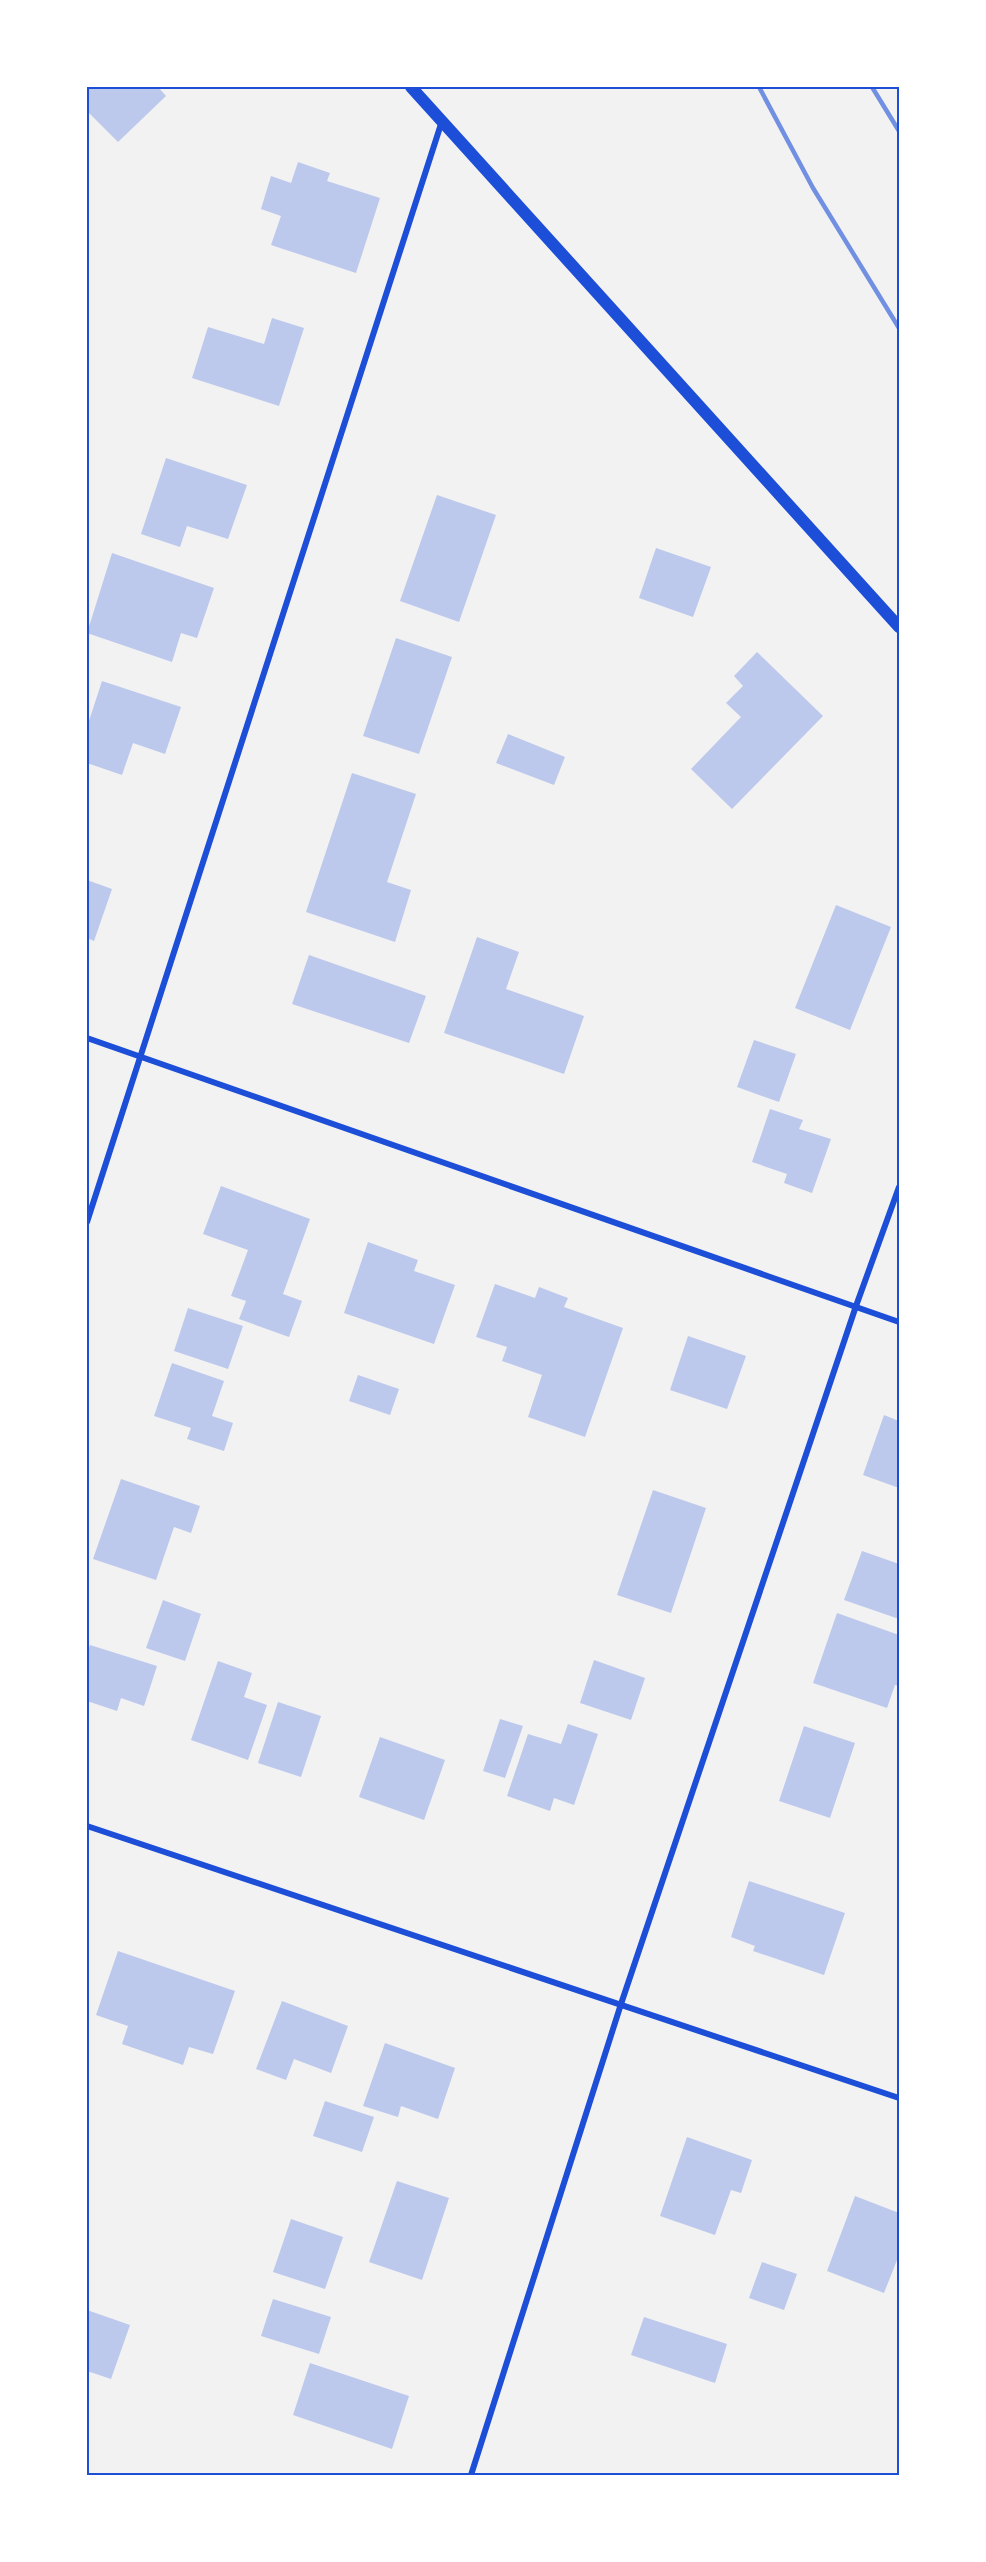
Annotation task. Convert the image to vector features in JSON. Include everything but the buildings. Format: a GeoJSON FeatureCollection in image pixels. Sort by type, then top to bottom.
{"type":"FeatureCollection","features":[{"type":"Feature","properties":{"kind":"main road"},"geometry":{"type":"LineString","coordinates":[[411,87],[899,627]]}},
{"type":"Feature","properties":{"kind":"street"},"geometry":{"type":"LineString","coordinates":[[87,1222],[442,121]]}},
{"type":"Feature","properties":{"kind":"street"},"geometry":{"type":"LineString","coordinates":[[87,1038],[899,1322]]}},
{"type":"Feature","properties":{"kind":"street"},"geometry":{"type":"LineString","coordinates":[[471,2475],[621,2004],[856,1306],[899,1187]]}},
{"type":"Feature","properties":{"kind":"street"},"geometry":{"type":"LineString","coordinates":[[87,1826],[899,2098]]}},
{"type":"Feature","properties":{"kind":"railway"},"geometry":{"type":"LineString","coordinates":[[759,87],[813,188],[899,328]]}},
{"type":"Feature","properties":{"kind":"railway"},"geometry":{"type":"LineString","coordinates":[[872,87],[899,131]]}}]}
